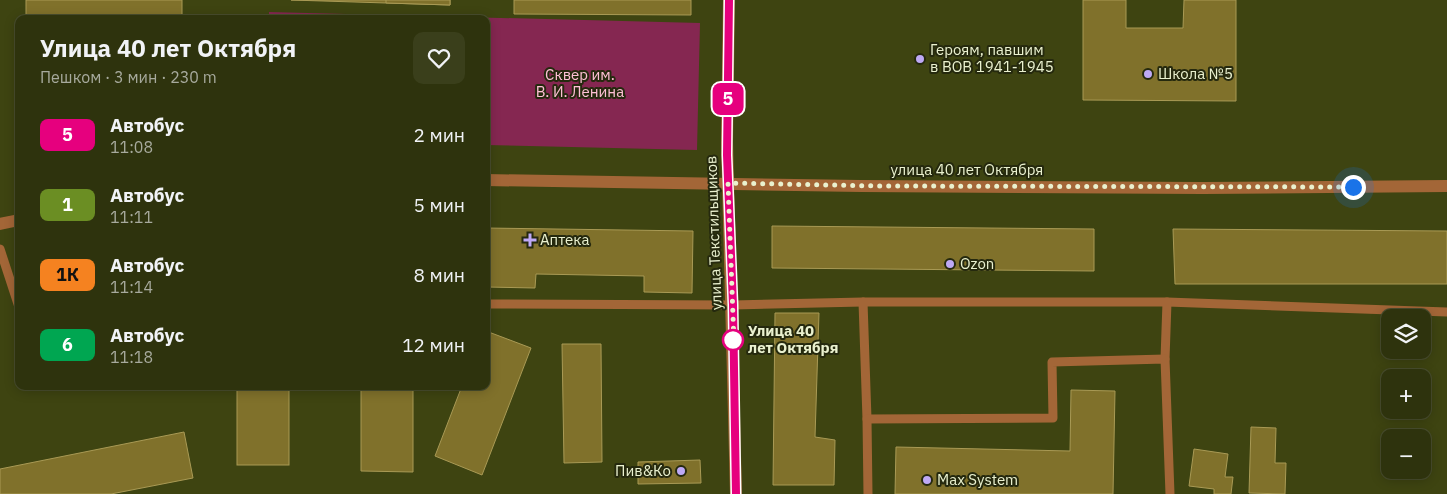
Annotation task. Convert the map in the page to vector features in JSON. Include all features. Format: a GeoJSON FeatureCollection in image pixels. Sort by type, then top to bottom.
{"type":"FeatureCollection","features":[{"type":"Feature","properties":{"kind":"street","name":"улица Текстильщиков"},"geometry":{"type":"LineString","coordinates":[[729,0],[728,183],[733,305],[736,494]]}},
{"type":"Feature","properties":{"kind":"street","name":"улица 40 лет Октября"},"geometry":{"type":"LineString","coordinates":[[490,180],[861,186],[1193,188],[1447,186]]}},
{"type":"Feature","properties":{"kind":"street"},"geometry":{"type":"LineString","coordinates":[[0,224],[15,221]]}},
{"type":"Feature","properties":{"kind":"lane"},"geometry":{"type":"LineString","coordinates":[[0,249],[15,296]]}},
{"type":"Feature","properties":{"kind":"lane"},"geometry":{"type":"LineString","coordinates":[[863,302],[868,494]]}},
{"type":"Feature","properties":{"kind":"lane"},"geometry":{"type":"LineString","coordinates":[[490,304],[733,305],[863,302],[1168,302],[1447,312]]}},
{"type":"Feature","properties":{"kind":"lane"},"geometry":{"type":"LineString","coordinates":[[1168,302],[1165,359],[1170,494]]}},
{"type":"Feature","properties":{"kind":"lane"},"geometry":{"type":"LineString","coordinates":[[867,419],[1053,418],[1052,362],[1165,359]]}},
{"type":"Feature","properties":{"kind":"green space","name":"Сквер им. В. И. Ленина"},"geometry":{"type":"Polygon","coordinates":[[[269,12],[387,15],[269,15],[269,12]]]}},
{"type":"Feature","properties":{"kind":"green space","name":"Сквер им. В. И. Ленина"},"geometry":{"type":"Polygon","coordinates":[[[490,18],[700,23],[697,150],[490,145],[490,18]]]}},
{"type":"Feature","properties":{"kind":"building"},"geometry":{"type":"Polygon","coordinates":[[[26,0],[182,0],[182,15],[26,15],[26,0]]]}},
{"type":"Feature","properties":{"kind":"building"},"geometry":{"type":"Polygon","coordinates":[[[291,0],[450,0],[450,5],[291,0]]]}},
{"type":"Feature","properties":{"kind":"building"},"geometry":{"type":"Polygon","coordinates":[[[386,0],[450,0],[450,5],[386,3],[386,0]]]}},
{"type":"Feature","properties":{"kind":"building"},"geometry":{"type":"Polygon","coordinates":[[[514,0],[691,0],[691,15],[514,14],[514,0]]]}},
{"type":"Feature","properties":{"kind":"building"},"geometry":{"type":"Polygon","coordinates":[[[1083,0],[1126,0],[1126,28],[1183,28],[1184,0],[1236,0],[1236,101],[1083,100],[1083,0]]]}},
{"type":"Feature","properties":{"kind":"building"},"geometry":{"type":"Polygon","coordinates":[[[772,226],[1094,229],[1094,271],[772,268],[772,226]]]}},
{"type":"Feature","properties":{"kind":"building"},"geometry":{"type":"Polygon","coordinates":[[[490,228],[693,231],[692,293],[644,292],[644,276],[536,274],[535,288],[490,287],[490,228]]]}},
{"type":"Feature","properties":{"kind":"building"},"geometry":{"type":"Polygon","coordinates":[[[1173,229],[1447,231],[1447,284],[1175,284],[1173,229]]]}},
{"type":"Feature","properties":{"kind":"building"},"geometry":{"type":"Polygon","coordinates":[[[775,313],[819,313],[815,437],[835,440],[834,485],[773,485],[775,313]]]}},
{"type":"Feature","properties":{"kind":"building"},"geometry":{"type":"Polygon","coordinates":[[[490,333],[531,348],[482,475],[435,456],[460,390],[490,390],[490,333]]]}},
{"type":"Feature","properties":{"kind":"building"},"geometry":{"type":"Polygon","coordinates":[[[562,344],[601,344],[602,462],[564,463],[562,344]]]}},
{"type":"Feature","properties":{"kind":"building"},"geometry":{"type":"Polygon","coordinates":[[[237,390],[289,390],[289,465],[237,465],[237,390]]]}},
{"type":"Feature","properties":{"kind":"building"},"geometry":{"type":"Polygon","coordinates":[[[361,390],[413,390],[413,472],[361,471],[361,390]]]}},
{"type":"Feature","properties":{"kind":"building"},"geometry":{"type":"Polygon","coordinates":[[[1071,390],[1115,391],[1113,494],[895,494],[896,447],[1070,451],[1071,390]]]}},
{"type":"Feature","properties":{"kind":"building"},"geometry":{"type":"Polygon","coordinates":[[[1251,427],[1276,428],[1275,463],[1286,463],[1285,494],[1249,493],[1251,427]]]}},
{"type":"Feature","properties":{"kind":"building"},"geometry":{"type":"Polygon","coordinates":[[[184,432],[193,478],[111,494],[0,494],[0,469],[184,432]]]}},
{"type":"Feature","properties":{"kind":"building"},"geometry":{"type":"Polygon","coordinates":[[[1194,449],[1228,454],[1225,477],[1233,477],[1231,494],[1214,494],[1214,489],[1189,486],[1194,449]]]}},
{"type":"Feature","properties":{"kind":"building"},"geometry":{"type":"Polygon","coordinates":[[[700,460],[701,483],[638,484],[638,462],[700,460]]]}},
{"type":"Feature","properties":{"kind":"bus line","name":"5"},"geometry":{"type":"LineString","coordinates":[[729,0],[727,155],[733,305],[736,494]]}},
{"type":"Feature","properties":{"kind":"place","name":"Героям, павшим в ВОВ 1941-1945"},"geometry":{"type":"Point","coordinates":[920,59]}},
{"type":"Feature","properties":{"kind":"place","name":"Школа №5"},"geometry":{"type":"Point","coordinates":[1148,74]}},
{"type":"Feature","properties":{"kind":"place","name":"Аптека"},"geometry":{"type":"Point","coordinates":[530,240]}},
{"type":"Feature","properties":{"kind":"place","name":"Ozon"},"geometry":{"type":"Point","coordinates":[950,264]}},
{"type":"Feature","properties":{"kind":"place","name":"Улица 40 лет Октября"},"geometry":{"type":"Point","coordinates":[733,340]}},
{"type":"Feature","properties":{"kind":"place","name":"Пив&Ко"},"geometry":{"type":"Point","coordinates":[681,471]}},
{"type":"Feature","properties":{"kind":"place","name":"Max System"},"geometry":{"type":"Point","coordinates":[927,480]}},
{"type":"Feature","properties":{"kind":"route"},"geometry":{"type":"LineString","coordinates":[[733,340],[734,343],[728,183],[880,186],[1353,187]]}}]}
